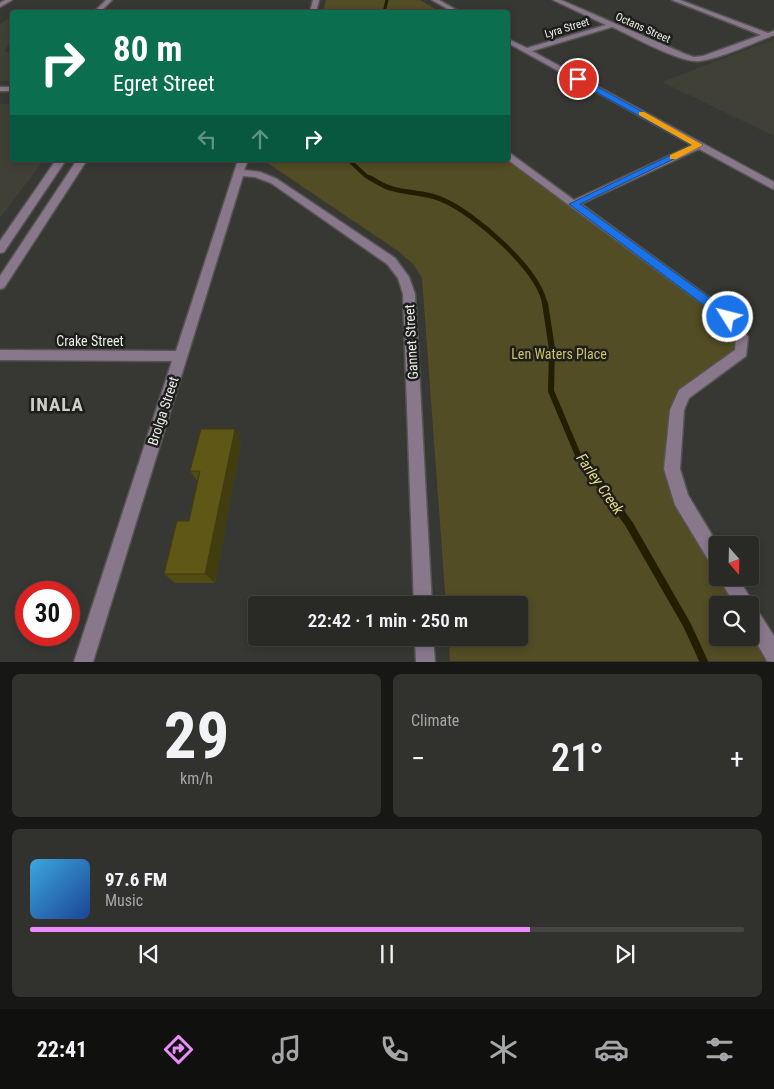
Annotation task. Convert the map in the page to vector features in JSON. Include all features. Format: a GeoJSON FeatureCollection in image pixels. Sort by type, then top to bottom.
{"type":"FeatureCollection","features":[{"type":"Feature","properties":{"kind":"street"},"geometry":{"type":"LineString","coordinates":[[0,0],[8,0]]}},
{"type":"Feature","properties":{"kind":"street"},"geometry":{"type":"LineString","coordinates":[[0,5],[8,0]]}},
{"type":"Feature","properties":{"kind":"street"},"geometry":{"type":"LineString","coordinates":[[99,10],[109,0]]}},
{"type":"Feature","properties":{"kind":"street"},"geometry":{"type":"LineString","coordinates":[[434,0],[453,10]]}},
{"type":"Feature","properties":{"kind":"street","name":"Octans Street"},"geometry":{"type":"LineString","coordinates":[[556,0],[682,56],[694,59],[704,58],[771,34]]}},
{"type":"Feature","properties":{"kind":"street"},"geometry":{"type":"LineString","coordinates":[[675,0],[771,34]]}},
{"type":"Feature","properties":{"kind":"street","name":"Lyra Street"},"geometry":{"type":"LineString","coordinates":[[526,51],[612,25]]}},
{"type":"Feature","properties":{"kind":"street"},"geometry":{"type":"LineString","coordinates":[[510,42],[774,186]]}},
{"type":"Feature","properties":{"kind":"street"},"geometry":{"type":"LineString","coordinates":[[573,204],[699,145]]}},
{"type":"Feature","properties":{"kind":"street"},"geometry":{"type":"LineString","coordinates":[[510,157],[728,317],[742,338],[742,352],[684,394],[677,410],[672,468],[681,499],[709,545]]}},
{"type":"Feature","properties":{"kind":"street"},"geometry":{"type":"LineString","coordinates":[[0,249],[61,162]]}},
{"type":"Feature","properties":{"kind":"street"},"geometry":{"type":"LineString","coordinates":[[0,285],[81,162]]}},
{"type":"Feature","properties":{"kind":"street","name":"Brolga Street"},"geometry":{"type":"LineString","coordinates":[[83,662],[241,166]]}},
{"type":"Feature","properties":{"kind":"street","name":"Gannet Street"},"geometry":{"type":"LineString","coordinates":[[241,166],[274,182],[391,261],[403,277],[409,294],[423,596]]}},
{"type":"Feature","properties":{"kind":"street","name":"Crake Street"},"geometry":{"type":"LineString","coordinates":[[0,355],[180,356]]}},
{"type":"Feature","properties":{"kind":"street"},"geometry":{"type":"LineString","coordinates":[[759,629],[774,654]]}},
{"type":"Feature","properties":{"kind":"street"},"geometry":{"type":"LineString","coordinates":[[425,646],[426,662]]}},
{"type":"Feature","properties":{"kind":"shaded area"},"geometry":{"type":"Polygon","coordinates":[[[7,19],[10,19],[10,44],[4,50],[10,54],[10,81],[0,81],[0,25],[7,19]]]}},
{"type":"Feature","properties":{"kind":"shaded area"},"geometry":{"type":"Polygon","coordinates":[[[774,39],[774,136],[662,82],[774,39]]]}},
{"type":"Feature","properties":{"kind":"shaded area"},"geometry":{"type":"Polygon","coordinates":[[[0,104],[10,104],[10,162],[42,162],[0,218],[0,104]]]}},
{"type":"Feature","properties":{"kind":"green space"},"geometry":{"type":"Polygon","coordinates":[[[326,0],[420,0],[438,10],[324,10],[326,0]]]}},
{"type":"Feature","properties":{"kind":"green space","name":"Len Waters Place"},"geometry":{"type":"Polygon","coordinates":[[[510,157],[728,317],[741,352],[684,394],[672,469],[709,544],[709,586],[733,586],[739,596],[709,596],[709,646],[759,646],[759,632],[774,661],[450,661],[449,646],[528,646],[528,596],[445,596],[422,278],[413,264],[398,251],[266,162],[510,162],[510,157]]]}},
{"type":"Feature","properties":{"kind":"building"},"geometry":{"type":"Polygon","coordinates":[[[201,429],[235,429],[205,574],[164,574],[177,521],[189,521],[200,471],[190,471],[201,429]]]}},
{"type":"Feature","properties":{"kind":"waterway","name":"Farley Creek"},"geometry":{"type":"LineString","coordinates":[[384,10],[387,0]]}},
{"type":"Feature","properties":{"kind":"waterway","name":"Farley Creek"},"geometry":{"type":"LineString","coordinates":[[351,162],[370,178]]}},
{"type":"Feature","properties":{"kind":"waterway","name":"Farley Creek"},"geometry":{"type":"LineString","coordinates":[[370,178],[397,190],[437,197],[471,217],[504,244],[519,260],[540,291],[545,305]]}},
{"type":"Feature","properties":{"kind":"waterway","name":"Farley Creek"},"geometry":{"type":"LineString","coordinates":[[545,303],[552,349],[551,391],[578,455],[584,463]]}},
{"type":"Feature","properties":{"kind":"waterway","name":"Farley Creek"},"geometry":{"type":"LineString","coordinates":[[583,461],[629,524],[687,625],[704,662]]}},
{"type":"Feature","properties":{"kind":"slow traffic"},"geometry":{"type":"LineString","coordinates":[[641,114],[699,145],[673,157]]}},
{"type":"Feature","properties":{"kind":"district","name":"INALA"},"geometry":{"type":"Point","coordinates":[57,404]}},
{"type":"Feature","properties":{"kind":"route"},"geometry":{"type":"LineString","coordinates":[[578,79],[699,145],[573,204],[728,317]]}}]}
